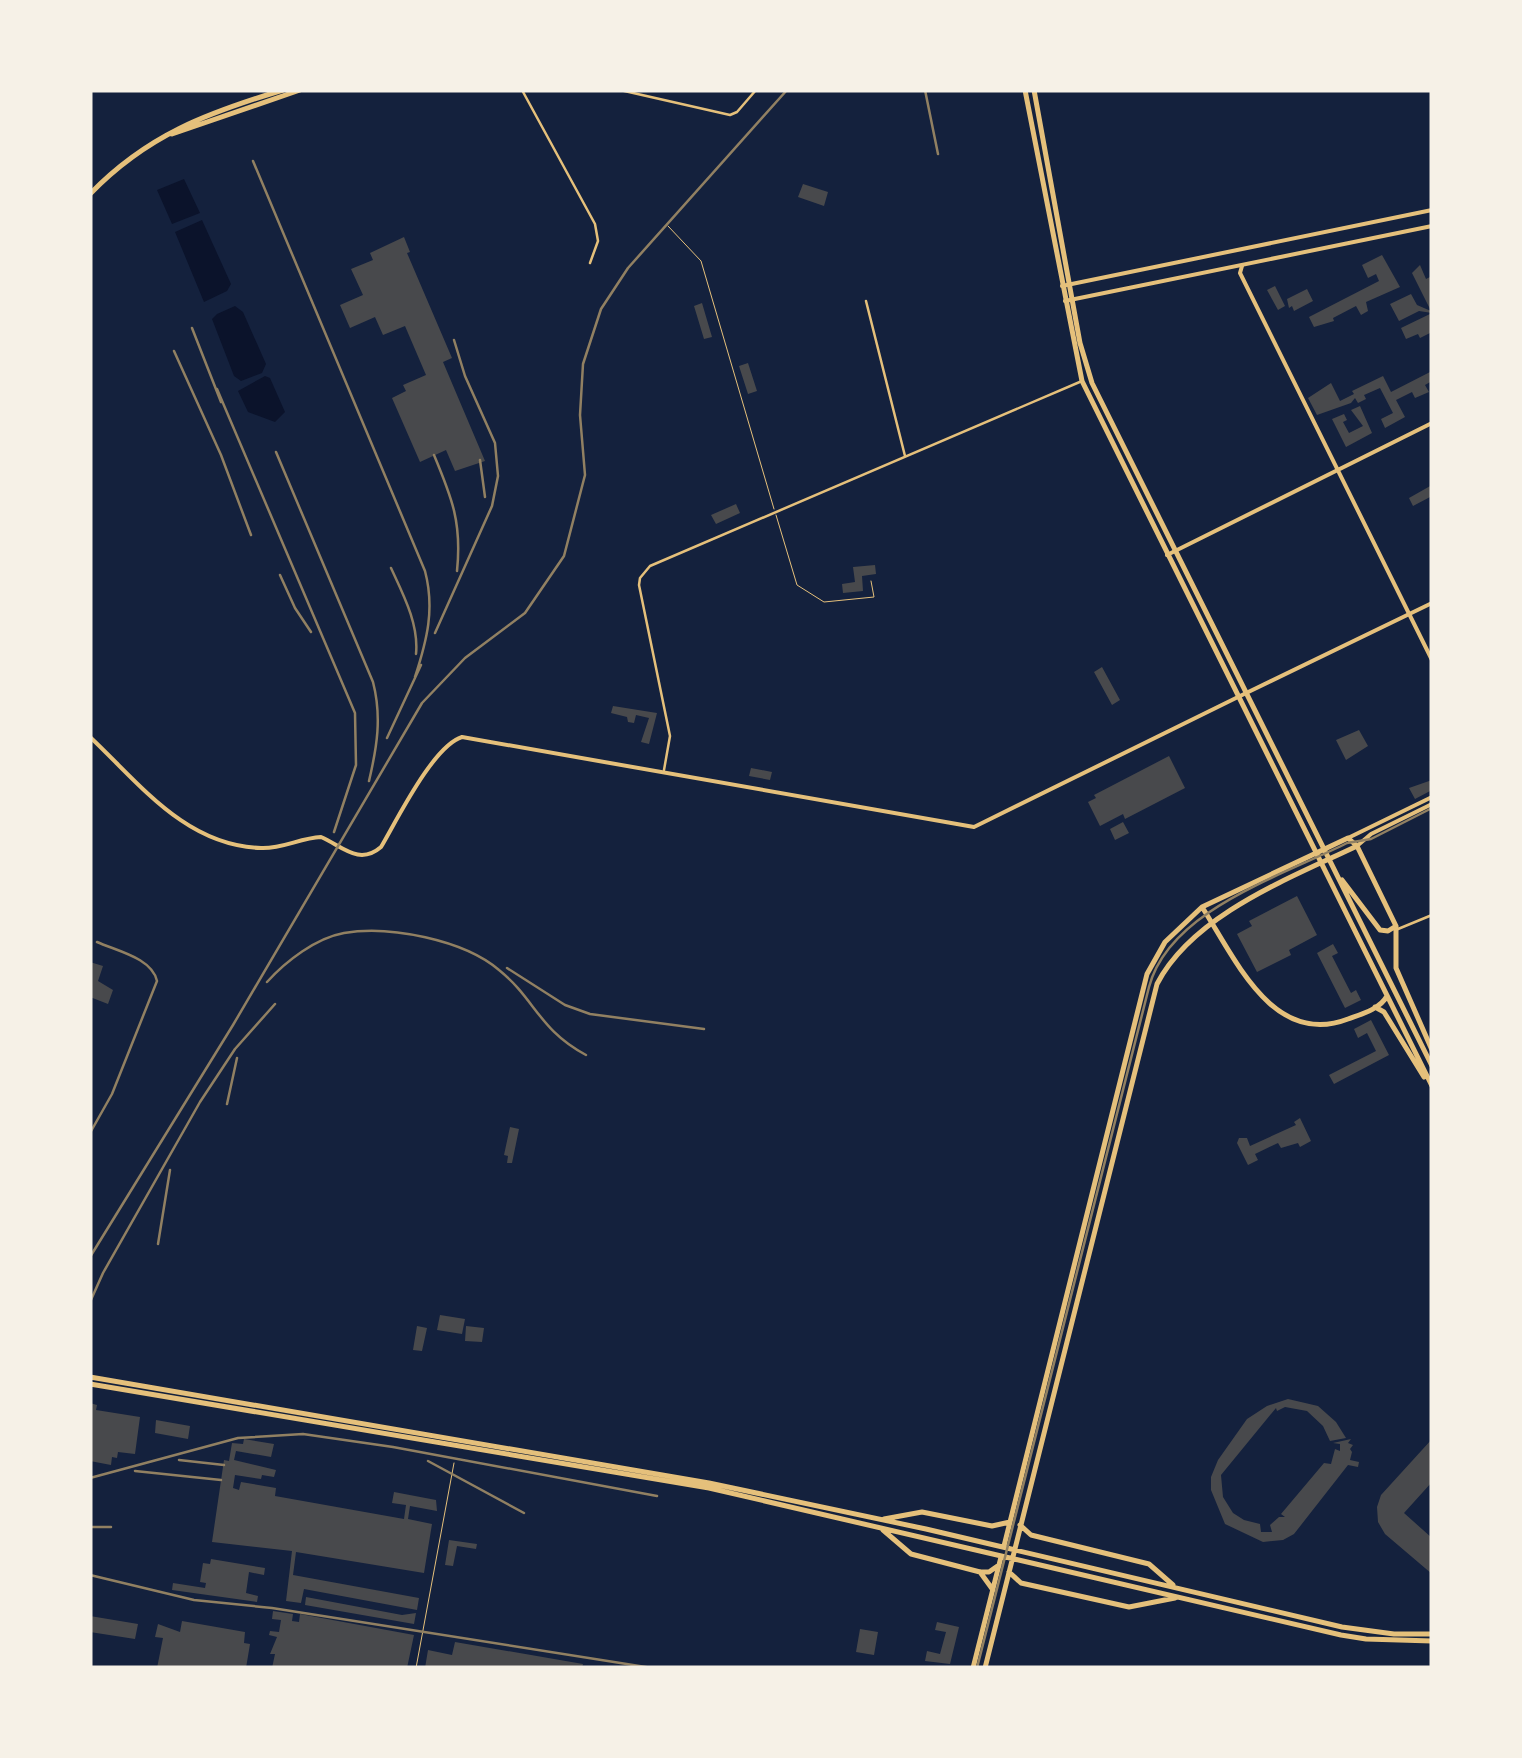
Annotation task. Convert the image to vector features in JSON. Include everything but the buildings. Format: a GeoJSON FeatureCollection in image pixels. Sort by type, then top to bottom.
{"type":"FeatureCollection","features":[{"type":"Feature","properties":{"kind":"main road"},"geometry":{"type":"LineString","coordinates":[[90,194],[120,166],[204,114],[284,90]]}},
{"type":"Feature","properties":{"kind":"main road"},"geometry":{"type":"LineString","coordinates":[[169,134],[300,90]]}},
{"type":"Feature","properties":{"kind":"main road"},"geometry":{"type":"LineString","coordinates":[[1025,90],[1082,381],[1246,694],[1432,1066]]}},
{"type":"Feature","properties":{"kind":"main road"},"geometry":{"type":"LineString","coordinates":[[1034,90],[1092,383],[1238,697],[1432,1086]]}},
{"type":"Feature","properties":{"kind":"main road"},"geometry":{"type":"LineString","coordinates":[[1082,381],[1092,383]]}},
{"type":"Feature","properties":{"kind":"main road"},"geometry":{"type":"LineString","coordinates":[[973,1668],[1155,954],[1202,908],[1348,838],[1356,846],[1396,927],[1396,968],[1432,1050]]}},
{"type":"Feature","properties":{"kind":"main road"},"geometry":{"type":"LineString","coordinates":[[984,1668],[1152,996],[1173,956],[1211,922],[1356,846]]}},
{"type":"Feature","properties":{"kind":"main road"},"geometry":{"type":"LineString","coordinates":[[1297,863],[1308,870]]}},
{"type":"Feature","properties":{"kind":"main road"},"geometry":{"type":"LineString","coordinates":[[1332,867],[1380,930],[1396,927]]}},
{"type":"Feature","properties":{"kind":"main road"},"geometry":{"type":"LineString","coordinates":[[1202,908],[1263,1000],[1284,1016],[1320,1026],[1337,1023],[1375,1007],[1388,996]]}},
{"type":"Feature","properties":{"kind":"main road"},"geometry":{"type":"LineString","coordinates":[[1375,1007],[1384,1012],[1414,1064],[1432,1086]]}},
{"type":"Feature","properties":{"kind":"main road"},"geometry":{"type":"LineString","coordinates":[[90,1380],[709,1483],[926,1529],[1342,1627],[1432,1638]]}},
{"type":"Feature","properties":{"kind":"main road"},"geometry":{"type":"LineString","coordinates":[[90,1380],[709,1488],[1341,1635],[1432,1638]]}},
{"type":"Feature","properties":{"kind":"main road"},"geometry":{"type":"LineString","coordinates":[[881,1520],[928,1512],[992,1526],[1010,1522]]}},
{"type":"Feature","properties":{"kind":"main road"},"geometry":{"type":"LineString","coordinates":[[926,1529],[920,1521],[928,1512]]}},
{"type":"Feature","properties":{"kind":"main road"},"geometry":{"type":"LineString","coordinates":[[1020,1525],[1031,1535],[1140,1560],[1180,1589]]}},
{"type":"Feature","properties":{"kind":"main road"},"geometry":{"type":"LineString","coordinates":[[992,1526],[1006,1540]]}},
{"type":"Feature","properties":{"kind":"main road"},"geometry":{"type":"LineString","coordinates":[[880,1528],[912,1554],[980,1572],[989,1572],[999,1565]]}},
{"type":"Feature","properties":{"kind":"main road"},"geometry":{"type":"LineString","coordinates":[[1016,1542],[1031,1535]]}},
{"type":"Feature","properties":{"kind":"main road"},"geometry":{"type":"LineString","coordinates":[[912,1554],[909,1544],[918,1538]]}},
{"type":"Feature","properties":{"kind":"main road"},"geometry":{"type":"LineString","coordinates":[[1135,1578],[1145,1572],[1140,1560]]}},
{"type":"Feature","properties":{"kind":"main road"},"geometry":{"type":"LineString","coordinates":[[1008,1571],[1021,1583],[1132,1606],[1184,1598]]}},
{"type":"Feature","properties":{"kind":"main road"},"geometry":{"type":"LineString","coordinates":[[980,1572],[993,1590]]}},
{"type":"Feature","properties":{"kind":"main road"},"geometry":{"type":"LineString","coordinates":[[1003,1592],[1021,1583]]}},
{"type":"Feature","properties":{"kind":"main road"},"geometry":{"type":"LineString","coordinates":[[1132,1606],[1140,1597],[1134,1587]]}},
{"type":"Feature","properties":{"kind":"street"},"geometry":{"type":"LineString","coordinates":[[522,90],[596,224],[598,240],[590,263]]}},
{"type":"Feature","properties":{"kind":"street"},"geometry":{"type":"LineString","coordinates":[[620,90],[730,115],[756,90]]}},
{"type":"Feature","properties":{"kind":"street"},"geometry":{"type":"LineString","coordinates":[[649,96],[650,90]]}},
{"type":"Feature","properties":{"kind":"street"},"geometry":{"type":"LineString","coordinates":[[1062,286],[1432,210]]}},
{"type":"Feature","properties":{"kind":"street"},"geometry":{"type":"LineString","coordinates":[[1064,300],[1432,226]]}},
{"type":"Feature","properties":{"kind":"street"},"geometry":{"type":"LineString","coordinates":[[1244,265],[1241,276],[1432,660]]}},
{"type":"Feature","properties":{"kind":"street"},"geometry":{"type":"LineString","coordinates":[[1120,274],[1123,289]]}},
{"type":"Feature","properties":{"kind":"street"},"geometry":{"type":"LineString","coordinates":[[866,301],[905,457]]}},
{"type":"Feature","properties":{"kind":"street"},"geometry":{"type":"LineString","coordinates":[[663,771],[670,736],[639,585],[650,566],[1082,381]]}},
{"type":"Feature","properties":{"kind":"street"},"geometry":{"type":"LineString","coordinates":[[1171,553],[1432,423]]}},
{"type":"Feature","properties":{"kind":"street"},"geometry":{"type":"LineString","coordinates":[[90,737],[164,809],[204,836],[260,848],[321,837],[358,856],[372,854],[381,847],[436,757],[449,743],[462,738],[974,827],[1432,603]]}},
{"type":"Feature","properties":{"kind":"street"},"geometry":{"type":"LineString","coordinates":[[1348,838],[1432,800]]}},
{"type":"Feature","properties":{"kind":"street"},"geometry":{"type":"LineString","coordinates":[[1356,846],[1432,800]]}},
{"type":"Feature","properties":{"kind":"street"},"geometry":{"type":"LineString","coordinates":[[1396,927],[1432,915]]}},
{"type":"Feature","properties":{"kind":"lane"},"geometry":{"type":"LineString","coordinates":[[668,226],[701,261],[797,585],[824,602],[874,597],[871,581]]}},
{"type":"Feature","properties":{"kind":"lane"},"geometry":{"type":"LineString","coordinates":[[416,1668],[454,1464]]}},
{"type":"Feature","properties":{"kind":"water"},"geometry":{"type":"Polygon","coordinates":[[[184,179],[200,213],[172,224],[157,190],[184,179]]]}},
{"type":"Feature","properties":{"kind":"water"},"geometry":{"type":"Polygon","coordinates":[[[202,220],[231,284],[227,291],[204,302],[175,232],[202,220]]]}},
{"type":"Feature","properties":{"kind":"water"},"geometry":{"type":"Polygon","coordinates":[[[235,306],[243,312],[266,364],[262,373],[241,381],[234,376],[212,319],[235,306]]]}},
{"type":"Feature","properties":{"kind":"water"},"geometry":{"type":"Polygon","coordinates":[[[265,376],[270,378],[285,412],[275,422],[248,412],[238,391],[265,376]]]}},
{"type":"Feature","properties":{"kind":"tram line"},"geometry":{"type":"LineString","coordinates":[[977,1668],[1149,987],[1161,960],[1179,937],[1231,898],[1347,843],[1371,839],[1432,808]]}},
{"type":"Feature","properties":{"kind":"railway"},"geometry":{"type":"LineString","coordinates":[[90,1257],[233,1025],[422,703],[465,658],[525,613],[564,556],[585,475],[580,415],[583,364],[601,309],[628,268],[787,90]]}},
{"type":"Feature","properties":{"kind":"railway"},"geometry":{"type":"LineString","coordinates":[[925,90],[938,154]]}},
{"type":"Feature","properties":{"kind":"railway"},"geometry":{"type":"LineString","coordinates":[[253,161],[425,571],[428,624],[415,677]]}},
{"type":"Feature","properties":{"kind":"railway"},"geometry":{"type":"LineString","coordinates":[[192,328],[221,402]]}},
{"type":"Feature","properties":{"kind":"railway"},"geometry":{"type":"LineString","coordinates":[[435,633],[492,506],[498,476],[495,443],[465,376],[454,340]]}},
{"type":"Feature","properties":{"kind":"railway"},"geometry":{"type":"LineString","coordinates":[[174,351],[221,455],[251,535]]}},
{"type":"Feature","properties":{"kind":"railway"},"geometry":{"type":"LineString","coordinates":[[217,389],[355,713],[356,765],[334,832]]}},
{"type":"Feature","properties":{"kind":"railway"},"geometry":{"type":"LineString","coordinates":[[276,452],[373,682],[377,732],[369,781]]}},
{"type":"Feature","properties":{"kind":"railway"},"geometry":{"type":"LineString","coordinates":[[434,455],[454,511],[457,571]]}},
{"type":"Feature","properties":{"kind":"railway"},"geometry":{"type":"LineString","coordinates":[[480,460],[485,497]]}},
{"type":"Feature","properties":{"kind":"railway"},"geometry":{"type":"LineString","coordinates":[[391,568],[413,620],[416,654]]}},
{"type":"Feature","properties":{"kind":"railway"},"geometry":{"type":"LineString","coordinates":[[280,575],[311,632]]}},
{"type":"Feature","properties":{"kind":"railway"},"geometry":{"type":"LineString","coordinates":[[387,738],[421,665]]}},
{"type":"Feature","properties":{"kind":"railway"},"geometry":{"type":"LineString","coordinates":[[267,982],[302,951],[333,936],[382,931],[425,937],[484,959],[511,981],[547,1025],[586,1055]]}},
{"type":"Feature","properties":{"kind":"railway"},"geometry":{"type":"LineString","coordinates":[[90,1133],[112,1094],[157,981],[141,961],[97,942]]}},
{"type":"Feature","properties":{"kind":"railway"},"geometry":{"type":"LineString","coordinates":[[507,968],[565,1005],[590,1014],[704,1029]]}},
{"type":"Feature","properties":{"kind":"railway"},"geometry":{"type":"LineString","coordinates":[[90,1302],[200,1102],[235,1049],[275,1004]]}},
{"type":"Feature","properties":{"kind":"railway"},"geometry":{"type":"LineString","coordinates":[[227,1104],[237,1058]]}},
{"type":"Feature","properties":{"kind":"railway"},"geometry":{"type":"LineString","coordinates":[[158,1244],[170,1170]]}},
{"type":"Feature","properties":{"kind":"railway"},"geometry":{"type":"LineString","coordinates":[[90,1478],[238,1438],[303,1434],[657,1496]]}},
{"type":"Feature","properties":{"kind":"railway"},"geometry":{"type":"LineString","coordinates":[[179,1460],[224,1465]]}},
{"type":"Feature","properties":{"kind":"railway"},"geometry":{"type":"LineString","coordinates":[[428,1461],[524,1513]]}},
{"type":"Feature","properties":{"kind":"railway"},"geometry":{"type":"LineString","coordinates":[[135,1471],[221,1480]]}},
{"type":"Feature","properties":{"kind":"railway"},"geometry":{"type":"LineString","coordinates":[[90,1527],[111,1527]]}},
{"type":"Feature","properties":{"kind":"railway"},"geometry":{"type":"LineString","coordinates":[[90,1575],[194,1600],[272,1608],[652,1668]]}}]}
